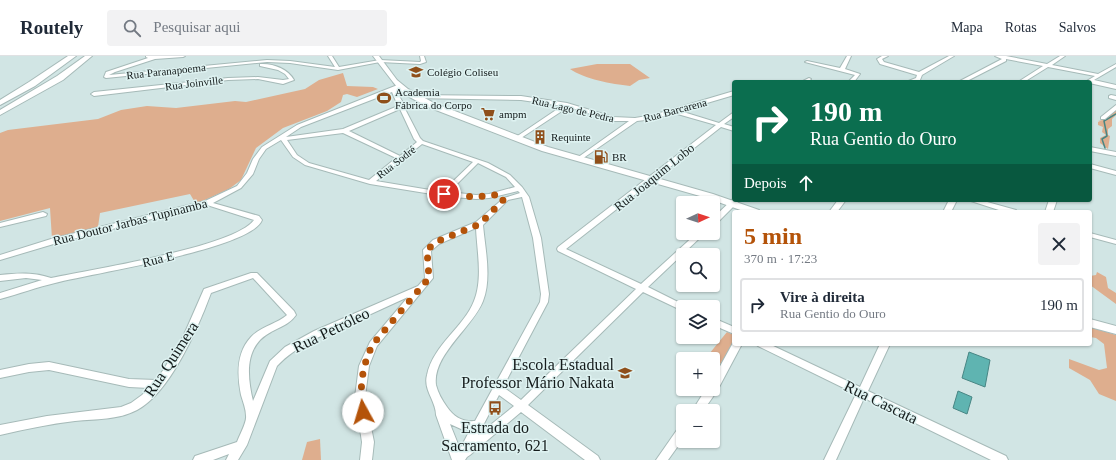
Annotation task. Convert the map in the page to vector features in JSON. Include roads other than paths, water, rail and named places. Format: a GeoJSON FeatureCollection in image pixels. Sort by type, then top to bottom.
{"type":"FeatureCollection","features":[{"type":"Feature","properties":{"kind":"highway"},"geometry":{"type":"LineString","coordinates":[[0,103],[32,84],[73,56]]}},
{"type":"Feature","properties":{"kind":"highway"},"geometry":{"type":"LineString","coordinates":[[0,113],[60,78],[89,56]]}},
{"type":"Feature","properties":{"kind":"main road"},"geometry":{"type":"LineString","coordinates":[[378,58],[396,88],[431,104],[545,149],[732,201]]}},
{"type":"Feature","properties":{"kind":"main road"},"geometry":{"type":"LineString","coordinates":[[735,202],[751,210]]}},
{"type":"Feature","properties":{"kind":"main road"},"geometry":{"type":"LineString","coordinates":[[1092,324],[1116,330]]}},
{"type":"Feature","properties":{"kind":"street"},"geometry":{"type":"LineString","coordinates":[[144,56],[153,58],[182,56]]}},
{"type":"Feature","properties":{"kind":"street"},"geometry":{"type":"LineString","coordinates":[[330,56],[338,69]]}},
{"type":"Feature","properties":{"kind":"street","name":"Rua Paranapoema"},"geometry":{"type":"LineString","coordinates":[[153,58],[113,71],[108,73],[106,76],[113,77],[252,62],[290,62],[338,69],[378,58],[420,63],[424,62],[422,56]]}},
{"type":"Feature","properties":{"kind":"street"},"geometry":{"type":"LineString","coordinates":[[842,70],[850,56]]}},
{"type":"Feature","properties":{"kind":"street"},"geometry":{"type":"LineString","coordinates":[[886,56],[879,59],[882,64],[920,74]]}},
{"type":"Feature","properties":{"kind":"street"},"geometry":{"type":"LineString","coordinates":[[914,80],[918,78],[920,74],[952,56]]}},
{"type":"Feature","properties":{"kind":"street"},"geometry":{"type":"LineString","coordinates":[[997,56],[1098,75]]}},
{"type":"Feature","properties":{"kind":"street"},"geometry":{"type":"LineString","coordinates":[[1024,80],[1063,56]]}},
{"type":"Feature","properties":{"kind":"street"},"geometry":{"type":"LineString","coordinates":[[965,80],[1004,60],[1004,57]]}},
{"type":"Feature","properties":{"kind":"street","name":"Rua Joinville"},"geometry":{"type":"LineString","coordinates":[[94,94],[228,79],[258,78],[283,82],[291,81],[292,78],[282,70],[252,62]]}},
{"type":"Feature","properties":{"kind":"street"},"geometry":{"type":"LineString","coordinates":[[807,62],[858,74],[853,80]]}},
{"type":"Feature","properties":{"kind":"street"},"geometry":{"type":"LineString","coordinates":[[1090,80],[1116,65]]}},
{"type":"Feature","properties":{"kind":"street"},"geometry":{"type":"LineString","coordinates":[[1092,82],[1116,87]]}},
{"type":"Feature","properties":{"kind":"street"},"geometry":{"type":"LineString","coordinates":[[396,88],[402,106],[417,139],[434,148],[477,161],[508,176],[522,191],[537,238],[545,294],[541,310],[459,458]]}},
{"type":"Feature","properties":{"kind":"street","name":"Rua Doutor Jarbas Tupinamba"},"geometry":{"type":"LineString","coordinates":[[0,258],[54,241],[207,203],[239,187],[250,174],[259,154],[264,148],[283,138],[307,122],[396,88]]}},
{"type":"Feature","properties":{"kind":"street","name":"Rua Barcarena"},"geometry":{"type":"LineString","coordinates":[[579,159],[635,120],[732,95]]}},
{"type":"Feature","properties":{"kind":"street","name":"Rua Lago de Pedra"},"geometry":{"type":"LineString","coordinates":[[415,96],[456,98],[510,97],[567,105],[613,118],[635,120]]}},
{"type":"Feature","properties":{"kind":"street"},"geometry":{"type":"LineString","coordinates":[[518,138],[567,105]]}},
{"type":"Feature","properties":{"kind":"street"},"geometry":{"type":"LineString","coordinates":[[402,106],[344,131],[283,138],[295,156],[304,162],[332,172],[370,182],[444,194],[476,197],[522,191]]}},
{"type":"Feature","properties":{"kind":"street"},"geometry":{"type":"LineString","coordinates":[[1102,118],[1116,107]]}},
{"type":"Feature","properties":{"kind":"street"},"geometry":{"type":"LineString","coordinates":[[674,111],[732,128]]}},
{"type":"Feature","properties":{"kind":"street","name":"Rua Joaquim Lobo"},"geometry":{"type":"LineString","coordinates":[[641,289],[561,249],[572,239],[599,221],[732,115]]}},
{"type":"Feature","properties":{"kind":"street"},"geometry":{"type":"LineString","coordinates":[[344,131],[400,158]]}},
{"type":"Feature","properties":{"kind":"street","name":"Rua Sodré"},"geometry":{"type":"LineString","coordinates":[[370,182],[421,142]]}},
{"type":"Feature","properties":{"kind":"street"},"geometry":{"type":"LineString","coordinates":[[1092,148],[1116,154]]}},
{"type":"Feature","properties":{"kind":"street"},"geometry":{"type":"LineString","coordinates":[[444,194],[477,161]]}},
{"type":"Feature","properties":{"kind":"street"},"geometry":{"type":"LineString","coordinates":[[1092,167],[1116,173]]}},
{"type":"Feature","properties":{"kind":"street"},"geometry":{"type":"LineString","coordinates":[[366,460],[368,442],[360,397],[364,366],[373,344],[423,287],[430,276],[426,254],[430,246],[480,224],[504,200],[522,191]]}},
{"type":"Feature","properties":{"kind":"street"},"geometry":{"type":"LineString","coordinates":[[495,195],[502,196],[504,200]]}},
{"type":"Feature","properties":{"kind":"street"},"geometry":{"type":"LineString","coordinates":[[720,216],[735,202]]}},
{"type":"Feature","properties":{"kind":"street"},"geometry":{"type":"LineString","coordinates":[[979,202],[1006,210]]}},
{"type":"Feature","properties":{"kind":"street","name":"Rua E"},"geometry":{"type":"LineString","coordinates":[[0,296],[51,280],[170,257],[232,237],[257,223],[258,220],[256,218],[207,203]]}},
{"type":"Feature","properties":{"kind":"street"},"geometry":{"type":"LineString","coordinates":[[0,225],[43,214]]}},
{"type":"Feature","properties":{"kind":"street"},"geometry":{"type":"LineString","coordinates":[[477,426],[458,425],[452,421],[441,408],[431,383],[432,369],[479,299],[482,286],[480,224]]}},
{"type":"Feature","properties":{"kind":"street"},"geometry":{"type":"LineString","coordinates":[[1092,236],[1116,242]]}},
{"type":"Feature","properties":{"kind":"street"},"geometry":{"type":"LineString","coordinates":[[459,458],[521,406],[694,240]]}},
{"type":"Feature","properties":{"kind":"street"},"geometry":{"type":"LineString","coordinates":[[0,278],[28,275],[51,280]]}},
{"type":"Feature","properties":{"kind":"street","name":"Rua Quimera"},"geometry":{"type":"LineString","coordinates":[[0,430],[43,421],[125,410],[135,407],[145,400],[158,384],[197,319],[208,292],[254,275],[292,315],[252,342],[245,356],[243,377],[252,418]]}},
{"type":"Feature","properties":{"kind":"street","name":"Rua Petróleo"},"geometry":{"type":"LineString","coordinates":[[232,460],[241,445],[273,364],[279,357],[317,334],[423,287]]}},
{"type":"Feature","properties":{"kind":"street"},"geometry":{"type":"LineString","coordinates":[[641,289],[676,305]]}},
{"type":"Feature","properties":{"kind":"street"},"geometry":{"type":"LineString","coordinates":[[720,324],[732,330]]}},
{"type":"Feature","properties":{"kind":"street"},"geometry":{"type":"LineString","coordinates":[[720,375],[736,346]]}},
{"type":"Feature","properties":{"kind":"street","name":"Rua Cascata"},"geometry":{"type":"LineString","coordinates":[[765,346],[863,393],[989,457],[1002,460]]}},
{"type":"Feature","properties":{"kind":"street"},"geometry":{"type":"LineString","coordinates":[[830,460],[884,346]]}},
{"type":"Feature","properties":{"kind":"street"},"geometry":{"type":"LineString","coordinates":[[0,374],[29,368],[49,366],[129,383],[158,384]]}},
{"type":"Feature","properties":{"kind":"street"},"geometry":{"type":"LineString","coordinates":[[497,388],[594,460]]}},
{"type":"Feature","properties":{"kind":"street"},"geometry":{"type":"LineString","coordinates":[[441,408],[441,415],[459,458]]}},
{"type":"Feature","properties":{"kind":"street"},"geometry":{"type":"LineString","coordinates":[[662,460],[676,440]]}},
{"type":"Feature","properties":{"kind":"street"},"geometry":{"type":"LineString","coordinates":[[199,460],[241,445]]}},
{"type":"Feature","properties":{"kind":"water"},"geometry":{"type":"Polygon","coordinates":[[[969,352],[990,360],[985,387],[962,378],[969,352]]]}},
{"type":"Feature","properties":{"kind":"water"},"geometry":{"type":"Polygon","coordinates":[[[958,391],[972,397],[967,414],[953,408],[958,391]]]}},
{"type":"Feature","properties":{"kind":"waterway"},"geometry":{"type":"LineString","coordinates":[[1105,148],[1102,139],[1107,136],[1104,121],[1116,114]]}},
{"type":"Feature","properties":{"kind":"place","name":"Colégio Coliseu"},"geometry":{"type":"Point","coordinates":[416,72]}},
{"type":"Feature","properties":{"kind":"place","name":"Academia Fábrica do Corpo"},"geometry":{"type":"Point","coordinates":[384,98]}},
{"type":"Feature","properties":{"kind":"place","name":"ampm"},"geometry":{"type":"Point","coordinates":[488,114]}},
{"type":"Feature","properties":{"kind":"place","name":"Requinte"},"geometry":{"type":"Point","coordinates":[540,137]}},
{"type":"Feature","properties":{"kind":"place","name":"BR"},"geometry":{"type":"Point","coordinates":[601,157]}},
{"type":"Feature","properties":{"kind":"place","name":"Escola Estadual Professor Mário Nakata"},"geometry":{"type":"Point","coordinates":[625,373]}},
{"type":"Feature","properties":{"kind":"place","name":"Estrada do Sacramento, 621"},"geometry":{"type":"Point","coordinates":[495,408]}}]}
